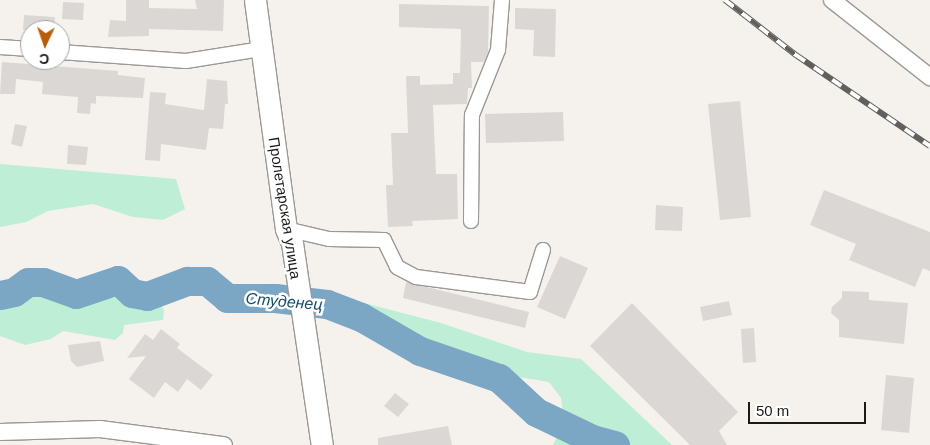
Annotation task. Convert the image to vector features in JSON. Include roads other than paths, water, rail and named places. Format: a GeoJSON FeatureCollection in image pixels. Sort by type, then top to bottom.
{"type":"FeatureCollection","features":[{"type":"Feature","properties":{"kind":"main road","name":"Пролетарская улица"},"geometry":{"type":"LineString","coordinates":[[256,0],[289,236],[322,445]]}},
{"type":"Feature","properties":{"kind":"street"},"geometry":{"type":"LineString","coordinates":[[471,221],[472,115],[498,50],[502,0]]}},
{"type":"Feature","properties":{"kind":"street"},"geometry":{"type":"LineString","coordinates":[[832,0],[930,76]]}},
{"type":"Feature","properties":{"kind":"street"},"geometry":{"type":"LineString","coordinates":[[0,47],[20,48]]}},
{"type":"Feature","properties":{"kind":"street"},"geometry":{"type":"LineString","coordinates":[[70,53],[186,60],[225,57],[262,48]]}},
{"type":"Feature","properties":{"kind":"street"},"geometry":{"type":"LineString","coordinates":[[289,236],[384,240],[397,267],[416,277],[530,292],[543,250]]}},
{"type":"Feature","properties":{"kind":"street"},"geometry":{"type":"LineString","coordinates":[[0,432],[100,429],[224,445]]}},
{"type":"Feature","properties":{"kind":"waterway","name":"Студенец"},"geometry":{"type":"LineString","coordinates":[[0,295],[14,292],[28,282],[43,282],[76,294],[118,280],[132,293],[147,296],[187,281],[207,281],[227,298],[275,298],[327,304],[361,317],[420,351],[499,378],[536,412],[592,439],[615,445]]}},
{"type":"Feature","properties":{"kind":"railway"},"geometry":{"type":"LineString","coordinates":[[725,0],[796,55],[930,146]]}}]}
